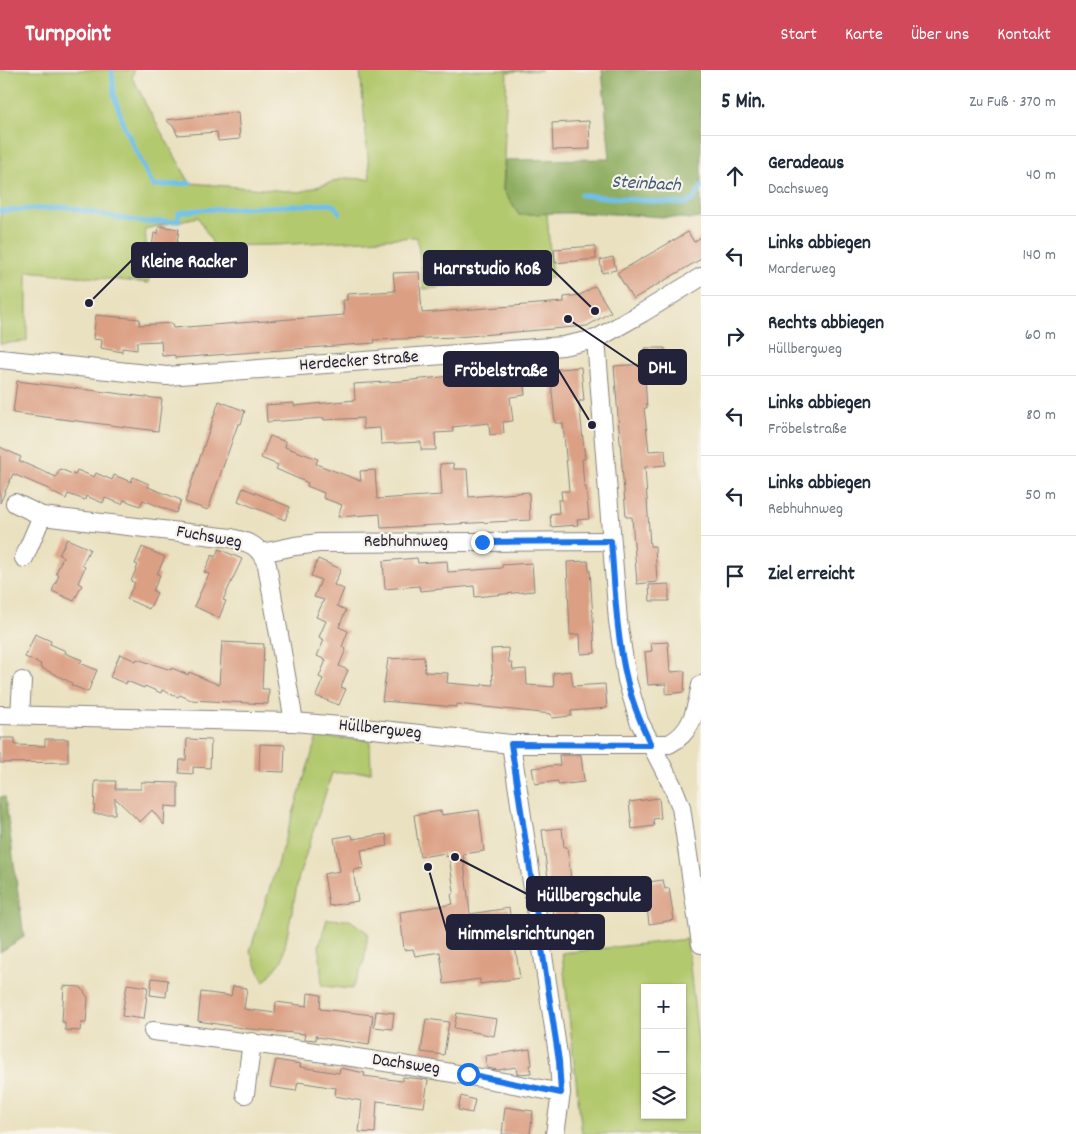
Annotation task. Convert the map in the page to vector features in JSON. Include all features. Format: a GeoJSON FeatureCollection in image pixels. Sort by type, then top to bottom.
{"type":"FeatureCollection","features":[{"type":"Feature","properties":{"kind":"street","name":"Herdecker Straße"},"geometry":{"type":"LineString","coordinates":[[0,359],[154,376],[183,376],[563,346],[596,339],[701,277]]}},
{"type":"Feature","properties":{"kind":"street"},"geometry":{"type":"LineString","coordinates":[[596,339],[618,621],[627,680],[640,721],[673,786],[681,807],[701,944]]}},
{"type":"Feature","properties":{"kind":"street","name":"Fuchsweg"},"geometry":{"type":"LineString","coordinates":[[15,503],[42,516],[231,538],[254,546],[262,553],[267,565],[294,722]]}},
{"type":"Feature","properties":{"kind":"street"},"geometry":{"type":"LineString","coordinates":[[24,558],[42,516]]}},
{"type":"Feature","properties":{"kind":"street","name":"Rebhuhnweg"},"geometry":{"type":"LineString","coordinates":[[262,553],[319,543],[611,541]]}},
{"type":"Feature","properties":{"kind":"street"},"geometry":{"type":"LineString","coordinates":[[20,716],[22,681]]}},
{"type":"Feature","properties":{"kind":"street","name":"Hüllbergweg"},"geometry":{"type":"LineString","coordinates":[[0,715],[294,722],[511,744],[651,745],[669,744],[682,736],[694,718],[701,685]]}},
{"type":"Feature","properties":{"kind":"street"},"geometry":{"type":"LineString","coordinates":[[511,744],[559,1061],[561,1093],[555,1134]]}},
{"type":"Feature","properties":{"kind":"street","name":"Dachsweg"},"geometry":{"type":"LineString","coordinates":[[152,1030],[252,1042],[468,1074],[561,1093]]}},
{"type":"Feature","properties":{"kind":"street"},"geometry":{"type":"LineString","coordinates":[[245,1094],[252,1042]]}},
{"type":"Feature","properties":{"kind":"green space"},"geometry":{"type":"Polygon","coordinates":[[[0,70],[134,70],[132,78],[190,183],[300,192],[345,178],[370,179],[360,70],[542,70],[507,72],[503,190],[519,215],[547,213],[552,278],[424,289],[417,237],[276,245],[214,246],[198,217],[145,229],[149,283],[27,271],[27,341],[0,344],[0,70]]]}},
{"type":"Feature","properties":{"kind":"green space"},"geometry":{"type":"Polygon","coordinates":[[[602,70],[701,70],[701,218],[584,213],[519,215],[503,190],[505,160],[610,159],[602,70]]]}},
{"type":"Feature","properties":{"kind":"green space"},"geometry":{"type":"Polygon","coordinates":[[[317,737],[370,740],[371,772],[332,773],[299,876],[282,961],[264,982],[250,951],[317,737]]]}},
{"type":"Feature","properties":{"kind":"green space"},"geometry":{"type":"Polygon","coordinates":[[[0,797],[5,797],[24,937],[0,952],[0,797]]]}},
{"type":"Feature","properties":{"kind":"green space"},"geometry":{"type":"Polygon","coordinates":[[[327,919],[350,920],[368,933],[364,962],[352,989],[322,986],[319,946],[327,919]]]}},
{"type":"Feature","properties":{"kind":"green space"},"geometry":{"type":"Polygon","coordinates":[[[687,939],[701,1068],[701,1134],[582,1134],[562,953],[687,939]]]}},
{"type":"Feature","properties":{"kind":"building"},"geometry":{"type":"Polygon","coordinates":[[[238,112],[240,139],[218,141],[217,132],[177,135],[175,128],[166,120],[238,112]]]}},
{"type":"Feature","properties":{"kind":"building"},"geometry":{"type":"Polygon","coordinates":[[[589,121],[590,149],[553,150],[552,123],[589,121]]]}},
{"type":"Feature","properties":{"kind":"building"},"geometry":{"type":"Polygon","coordinates":[[[159,226],[179,229],[176,250],[152,247],[154,233],[158,234],[159,226]]]}},
{"type":"Feature","properties":{"kind":"building"},"geometry":{"type":"Polygon","coordinates":[[[688,232],[694,242],[701,237],[701,259],[633,299],[617,273],[688,232]]]}},
{"type":"Feature","properties":{"kind":"building"},"geometry":{"type":"Polygon","coordinates":[[[595,246],[596,259],[555,263],[554,249],[595,246]]]}},
{"type":"Feature","properties":{"kind":"building"},"geometry":{"type":"Polygon","coordinates":[[[613,257],[616,270],[602,273],[600,260],[613,257]]]}},
{"type":"Feature","properties":{"kind":"building"},"geometry":{"type":"Polygon","coordinates":[[[419,272],[422,313],[564,302],[564,297],[580,295],[595,286],[611,312],[587,326],[457,337],[374,340],[375,343],[175,358],[175,355],[162,356],[161,341],[137,342],[137,350],[122,348],[122,352],[101,348],[102,340],[93,339],[96,315],[140,319],[139,325],[172,323],[173,328],[344,315],[343,300],[347,300],[347,294],[395,291],[393,273],[419,272]]]}},
{"type":"Feature","properties":{"kind":"building"},"geometry":{"type":"Polygon","coordinates":[[[645,348],[665,348],[664,377],[645,348]]]}},
{"type":"Feature","properties":{"kind":"building"},"geometry":{"type":"Polygon","coordinates":[[[644,364],[647,408],[644,408],[649,451],[665,450],[666,465],[645,467],[650,546],[655,546],[657,582],[637,584],[632,517],[626,517],[614,366],[644,364]]]}},
{"type":"Feature","properties":{"kind":"building"},"geometry":{"type":"Polygon","coordinates":[[[581,367],[584,401],[579,401],[585,459],[582,459],[589,519],[577,520],[578,525],[551,527],[550,514],[559,513],[558,500],[562,500],[561,491],[569,491],[563,423],[555,423],[550,370],[581,367]]]}},
{"type":"Feature","properties":{"kind":"building"},"geometry":{"type":"Polygon","coordinates":[[[522,369],[525,395],[510,397],[513,421],[503,422],[504,433],[490,435],[489,423],[452,427],[453,432],[435,433],[436,450],[421,450],[421,442],[381,444],[380,428],[363,429],[363,418],[324,420],[324,418],[267,422],[266,405],[294,403],[294,406],[355,400],[354,384],[522,369]]]}},
{"type":"Feature","properties":{"kind":"building"},"geometry":{"type":"Polygon","coordinates":[[[17,381],[162,399],[158,431],[13,413],[17,381]]]}},
{"type":"Feature","properties":{"kind":"building"},"geometry":{"type":"Polygon","coordinates":[[[219,401],[245,411],[241,424],[238,424],[208,510],[185,502],[219,401]]]}},
{"type":"Feature","properties":{"kind":"building"},"geometry":{"type":"Polygon","coordinates":[[[270,436],[286,442],[285,447],[318,459],[316,464],[361,481],[360,471],[375,470],[377,499],[442,495],[440,464],[453,463],[454,469],[467,469],[469,497],[529,492],[530,520],[381,528],[380,514],[338,517],[342,505],[323,498],[324,493],[307,486],[308,483],[276,469],[278,465],[261,458],[270,436]]]}},
{"type":"Feature","properties":{"kind":"building"},"geometry":{"type":"Polygon","coordinates":[[[0,447],[21,457],[19,461],[56,477],[60,469],[75,475],[77,470],[94,477],[96,473],[112,480],[114,475],[131,482],[133,477],[149,484],[148,487],[181,500],[176,513],[143,500],[140,506],[124,500],[122,504],[105,498],[103,503],[86,496],[85,500],[68,494],[66,499],[51,492],[51,490],[13,474],[0,503],[0,447]]]}},
{"type":"Feature","properties":{"kind":"building"},"geometry":{"type":"Polygon","coordinates":[[[243,488],[290,507],[285,520],[238,501],[243,488]]]}},
{"type":"Feature","properties":{"kind":"building"},"geometry":{"type":"Polygon","coordinates":[[[67,539],[90,549],[82,565],[85,567],[78,583],[82,585],[74,601],[52,591],[59,575],[56,573],[63,557],[59,555],[67,539]]]}},
{"type":"Feature","properties":{"kind":"building"},"geometry":{"type":"Polygon","coordinates":[[[142,547],[165,557],[157,574],[160,575],[153,591],[157,593],[149,609],[127,599],[135,583],[131,581],[138,565],[135,564],[142,547]]]}},
{"type":"Feature","properties":{"kind":"building"},"geometry":{"type":"Polygon","coordinates":[[[219,549],[242,559],[223,600],[226,601],[219,618],[194,606],[209,574],[204,572],[212,555],[215,557],[219,549]]]}},
{"type":"Feature","properties":{"kind":"building"},"geometry":{"type":"Polygon","coordinates":[[[417,558],[418,563],[447,561],[448,572],[502,568],[502,565],[532,563],[534,591],[475,597],[474,586],[420,591],[419,586],[385,589],[383,561],[417,558]]]}},
{"type":"Feature","properties":{"kind":"building"},"geometry":{"type":"Polygon","coordinates":[[[318,559],[341,569],[334,585],[344,589],[337,606],[346,610],[339,627],[348,631],[342,647],[346,649],[339,666],[348,670],[341,687],[346,689],[339,705],[316,696],[323,679],[319,677],[326,660],[317,656],[324,640],[319,637],[326,621],[316,617],[324,600],[314,597],[321,580],[311,576],[318,559]]]}},
{"type":"Feature","properties":{"kind":"building"},"geometry":{"type":"Polygon","coordinates":[[[588,561],[595,653],[581,654],[580,634],[570,635],[567,562],[588,561]]]}},
{"type":"Feature","properties":{"kind":"building"},"geometry":{"type":"Polygon","coordinates":[[[669,584],[669,601],[650,601],[649,585],[669,584]]]}},
{"type":"Feature","properties":{"kind":"building"},"geometry":{"type":"Polygon","coordinates":[[[35,634],[51,641],[50,644],[66,651],[65,653],[82,660],[80,663],[97,670],[88,692],[71,685],[72,683],[40,667],[41,664],[25,657],[35,634]]]}},
{"type":"Feature","properties":{"kind":"building"},"geometry":{"type":"Polygon","coordinates":[[[222,642],[264,644],[262,689],[269,689],[268,704],[191,700],[162,690],[161,693],[145,686],[144,688],[127,681],[126,684],[110,677],[120,654],[136,661],[137,659],[171,670],[172,668],[188,675],[189,672],[219,685],[222,642]]]}},
{"type":"Feature","properties":{"kind":"building"},"geometry":{"type":"Polygon","coordinates":[[[668,642],[670,672],[685,671],[684,692],[666,694],[666,684],[648,685],[645,652],[652,651],[651,643],[668,642]]]}},
{"type":"Feature","properties":{"kind":"building"},"geometry":{"type":"Polygon","coordinates":[[[508,648],[509,663],[512,663],[513,670],[526,669],[527,685],[554,687],[553,673],[571,671],[573,686],[605,684],[607,708],[571,711],[571,716],[552,718],[551,714],[457,704],[457,707],[382,701],[388,659],[424,657],[425,672],[448,673],[447,683],[493,685],[491,649],[508,648]]]}},
{"type":"Feature","properties":{"kind":"building"},"geometry":{"type":"Polygon","coordinates":[[[0,738],[15,738],[15,745],[45,746],[45,739],[68,739],[68,762],[0,763],[0,738]]]}},
{"type":"Feature","properties":{"kind":"building"},"geometry":{"type":"Polygon","coordinates":[[[187,739],[211,740],[210,768],[193,767],[193,774],[179,773],[180,760],[186,760],[187,739]]]}},
{"type":"Feature","properties":{"kind":"building"},"geometry":{"type":"Polygon","coordinates":[[[260,744],[285,745],[284,772],[259,771],[260,744]]]}},
{"type":"Feature","properties":{"kind":"building"},"geometry":{"type":"Polygon","coordinates":[[[559,755],[581,755],[584,782],[558,785],[558,781],[535,784],[532,768],[560,765],[559,755]]]}},
{"type":"Feature","properties":{"kind":"building"},"geometry":{"type":"Polygon","coordinates":[[[95,781],[116,781],[115,789],[141,789],[141,782],[178,783],[178,807],[165,806],[164,825],[152,810],[140,822],[115,798],[115,814],[94,814],[95,781]]]}},
{"type":"Feature","properties":{"kind":"building"},"geometry":{"type":"Polygon","coordinates":[[[659,798],[661,818],[653,819],[654,826],[632,829],[629,802],[659,798]]]}},
{"type":"Feature","properties":{"kind":"building"},"geometry":{"type":"Polygon","coordinates":[[[479,810],[484,851],[463,854],[470,914],[509,908],[520,978],[480,984],[480,979],[444,984],[440,952],[415,956],[413,949],[404,950],[400,912],[453,904],[451,895],[454,892],[449,856],[446,857],[446,853],[420,857],[414,815],[441,811],[442,815],[479,810]]]}},
{"type":"Feature","properties":{"kind":"building"},"geometry":{"type":"Polygon","coordinates":[[[562,828],[564,847],[567,847],[580,934],[578,934],[579,942],[564,945],[563,937],[557,938],[542,830],[562,828]]]}},
{"type":"Feature","properties":{"kind":"building"},"geometry":{"type":"Polygon","coordinates":[[[386,834],[388,846],[361,850],[364,868],[353,870],[358,901],[329,906],[324,874],[340,871],[334,838],[352,835],[353,839],[386,834]]]}},
{"type":"Feature","properties":{"kind":"building"},"geometry":{"type":"Polygon","coordinates":[[[663,880],[665,889],[669,888],[674,920],[649,924],[645,891],[650,891],[649,882],[663,880]]]}},
{"type":"Feature","properties":{"kind":"building"},"geometry":{"type":"Polygon","coordinates":[[[152,978],[168,980],[166,997],[150,995],[152,978]]]}},
{"type":"Feature","properties":{"kind":"building"},"geometry":{"type":"Polygon","coordinates":[[[127,984],[148,987],[144,1019],[122,1016],[127,984]]]}},
{"type":"Feature","properties":{"kind":"building"},"geometry":{"type":"Polygon","coordinates":[[[64,986],[81,987],[88,998],[86,1023],[81,1023],[80,1031],[65,1030],[65,1022],[62,1022],[64,986]]]}},
{"type":"Feature","properties":{"kind":"building"},"geometry":{"type":"Polygon","coordinates":[[[233,986],[247,988],[244,1009],[275,1013],[276,1002],[307,1006],[308,993],[321,995],[320,1009],[373,1015],[369,1045],[317,1037],[316,1035],[316,1040],[304,1039],[305,1034],[249,1029],[198,1021],[201,992],[231,996],[233,986]]]}},
{"type":"Feature","properties":{"kind":"building"},"geometry":{"type":"Polygon","coordinates":[[[376,1011],[394,1013],[392,1029],[374,1027],[376,1011]]]}},
{"type":"Feature","properties":{"kind":"building"},"geometry":{"type":"Polygon","coordinates":[[[457,1013],[497,1019],[494,1036],[454,1028],[457,1013]]]}},
{"type":"Feature","properties":{"kind":"building"},"geometry":{"type":"Polygon","coordinates":[[[426,1019],[449,1022],[444,1055],[421,1052],[426,1019]]]}},
{"type":"Feature","properties":{"kind":"building"},"geometry":{"type":"Polygon","coordinates":[[[530,1049],[531,1073],[517,1074],[516,1067],[498,1070],[487,1068],[485,1056],[530,1049]]]}},
{"type":"Feature","properties":{"kind":"building"},"geometry":{"type":"Polygon","coordinates":[[[276,1060],[301,1064],[300,1067],[339,1073],[340,1068],[365,1073],[364,1076],[402,1081],[403,1077],[428,1080],[424,1107],[377,1101],[375,1133],[359,1132],[362,1101],[335,1096],[336,1088],[298,1082],[296,1091],[270,1087],[276,1060]]]}},
{"type":"Feature","properties":{"kind":"building"},"geometry":{"type":"Polygon","coordinates":[[[461,1096],[475,1100],[472,1113],[458,1110],[461,1096]]]}},
{"type":"Feature","properties":{"kind":"building"},"geometry":{"type":"Polygon","coordinates":[[[505,1107],[533,1111],[530,1134],[502,1134],[505,1107]]]}},
{"type":"Feature","properties":{"kind":"waterway"},"geometry":{"type":"LineString","coordinates":[[112,70],[114,95],[125,128],[153,186],[190,183]]}},
{"type":"Feature","properties":{"kind":"waterway","name":"Steinbach"},"geometry":{"type":"LineString","coordinates":[[581,195],[684,204],[693,200],[701,187]]}},
{"type":"Feature","properties":{"kind":"waterway"},"geometry":{"type":"LineString","coordinates":[[0,211],[66,207],[145,222],[178,221],[179,213],[198,210],[329,204],[335,206],[340,213]]}},
{"type":"Feature","properties":{"kind":"place","name":"Kleine Racker"},"geometry":{"type":"Point","coordinates":[89,303]}},
{"type":"Feature","properties":{"kind":"place","name":"Harrstudio Koß"},"geometry":{"type":"Point","coordinates":[595,311]}},
{"type":"Feature","properties":{"kind":"place","name":"DHL"},"geometry":{"type":"Point","coordinates":[568,319]}},
{"type":"Feature","properties":{"kind":"place","name":"Fröbelstraße"},"geometry":{"type":"Point","coordinates":[592,425]}},
{"type":"Feature","properties":{"kind":"place","name":"Hüllbergschule"},"geometry":{"type":"Point","coordinates":[455,857]}},
{"type":"Feature","properties":{"kind":"place","name":"Himmelsrichtungen"},"geometry":{"type":"Point","coordinates":[428,867]}},
{"type":"Feature","properties":{"kind":"route"},"geometry":{"type":"LineString","coordinates":[[468,1074],[561,1093],[559,1061],[511,744],[651,745],[640,721],[627,680],[618,621],[611,541],[482,542]]}}]}
